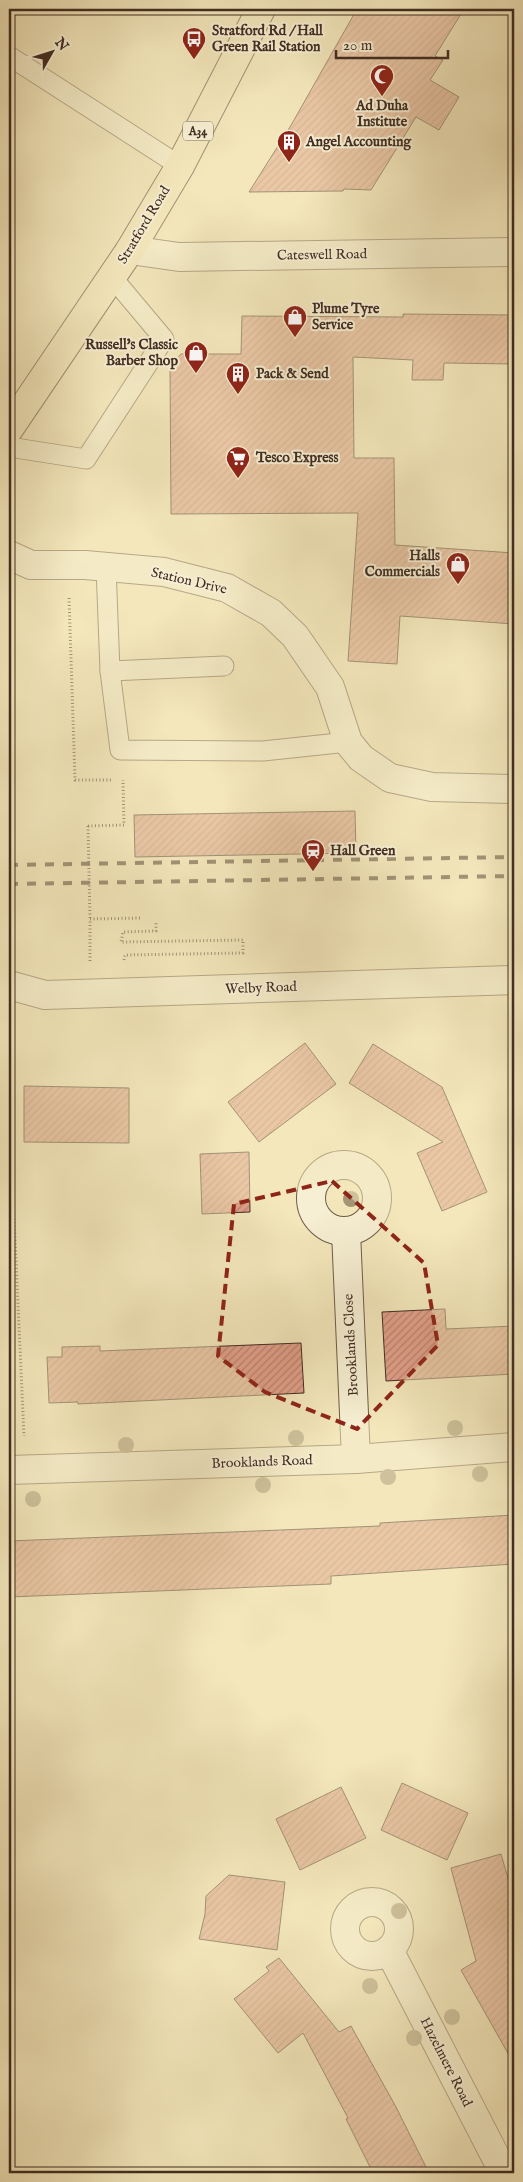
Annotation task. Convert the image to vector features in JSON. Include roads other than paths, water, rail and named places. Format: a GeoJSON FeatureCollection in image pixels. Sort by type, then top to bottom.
{"type":"FeatureCollection","features":[{"type":"Feature","properties":{"kind":"highway","name":"Stratford Road"},"geometry":{"type":"LineString","coordinates":[[9,429],[130,250],[180,166],[261,9]]}},
{"type":"Feature","properties":{"kind":"street","name":"Cateswell Road"},"geometry":{"type":"LineString","coordinates":[[130,250],[179,257],[514,252]]}},
{"type":"Feature","properties":{"kind":"street","name":"Station Drive"},"geometry":{"type":"LineString","coordinates":[[9,555],[31,565],[106,567],[164,572],[228,588],[271,613],[295,636],[330,687],[348,742],[361,758],[390,778],[432,787],[514,788]]}},
{"type":"Feature","properties":{"kind":"street","name":"Welby Road"},"geometry":{"type":"LineString","coordinates":[[9,985],[45,995],[514,980]]}},
{"type":"Feature","properties":{"kind":"street","name":"Brooklands Close"},"geometry":{"type":"LineString","coordinates":[[346,1232],[356,1459]]}},
{"type":"Feature","properties":{"kind":"street","name":"Brooklands Road"},"geometry":{"type":"LineString","coordinates":[[18,1470],[356,1459],[514,1447]]}},
{"type":"Feature","properties":{"kind":"street","name":"Hazelmere Road"},"geometry":{"type":"LineString","coordinates":[[389,1950],[504,2173]]}},
{"type":"Feature","properties":{"kind":"lane"},"geometry":{"type":"LineString","coordinates":[[9,56],[180,166]]}},
{"type":"Feature","properties":{"kind":"lane"},"geometry":{"type":"LineString","coordinates":[[9,447],[86,459],[164,339],[112,277]]}},
{"type":"Feature","properties":{"kind":"lane"},"geometry":{"type":"LineString","coordinates":[[106,567],[110,671],[120,750],[263,750],[348,742]]}},
{"type":"Feature","properties":{"kind":"lane"},"geometry":{"type":"LineString","coordinates":[[110,671],[224,666]]}},
{"type":"Feature","properties":{"kind":"railway"},"geometry":{"type":"LineString","coordinates":[[9,865],[514,857]]}},
{"type":"Feature","properties":{"kind":"railway"},"geometry":{"type":"LineString","coordinates":[[9,884],[514,876]]}},
{"type":"Feature","properties":{"kind":"place","name":"Stratford Rd / Hall Green Rail Station"},"geometry":{"type":"Point","coordinates":[194,60]}},
{"type":"Feature","properties":{"kind":"place","name":"Ad Duha Institute"},"geometry":{"type":"Point","coordinates":[382,97]}},
{"type":"Feature","properties":{"kind":"place","name":"Angel Accounting"},"geometry":{"type":"Point","coordinates":[289,163]}},
{"type":"Feature","properties":{"kind":"place","name":"Plume Tyre Service"},"geometry":{"type":"Point","coordinates":[295,338]}},
{"type":"Feature","properties":{"kind":"place","name":"Russell's Classic Barber Shop"},"geometry":{"type":"Point","coordinates":[196,374]}},
{"type":"Feature","properties":{"kind":"place","name":"Pack & Send"},"geometry":{"type":"Point","coordinates":[238,395]}},
{"type":"Feature","properties":{"kind":"place","name":"Tesco Express"},"geometry":{"type":"Point","coordinates":[238,479]}},
{"type":"Feature","properties":{"kind":"place","name":"Halls Commercials"},"geometry":{"type":"Point","coordinates":[458,585]}},
{"type":"Feature","properties":{"kind":"place","name":"Hall Green"},"geometry":{"type":"Point","coordinates":[313,872]}}]}
